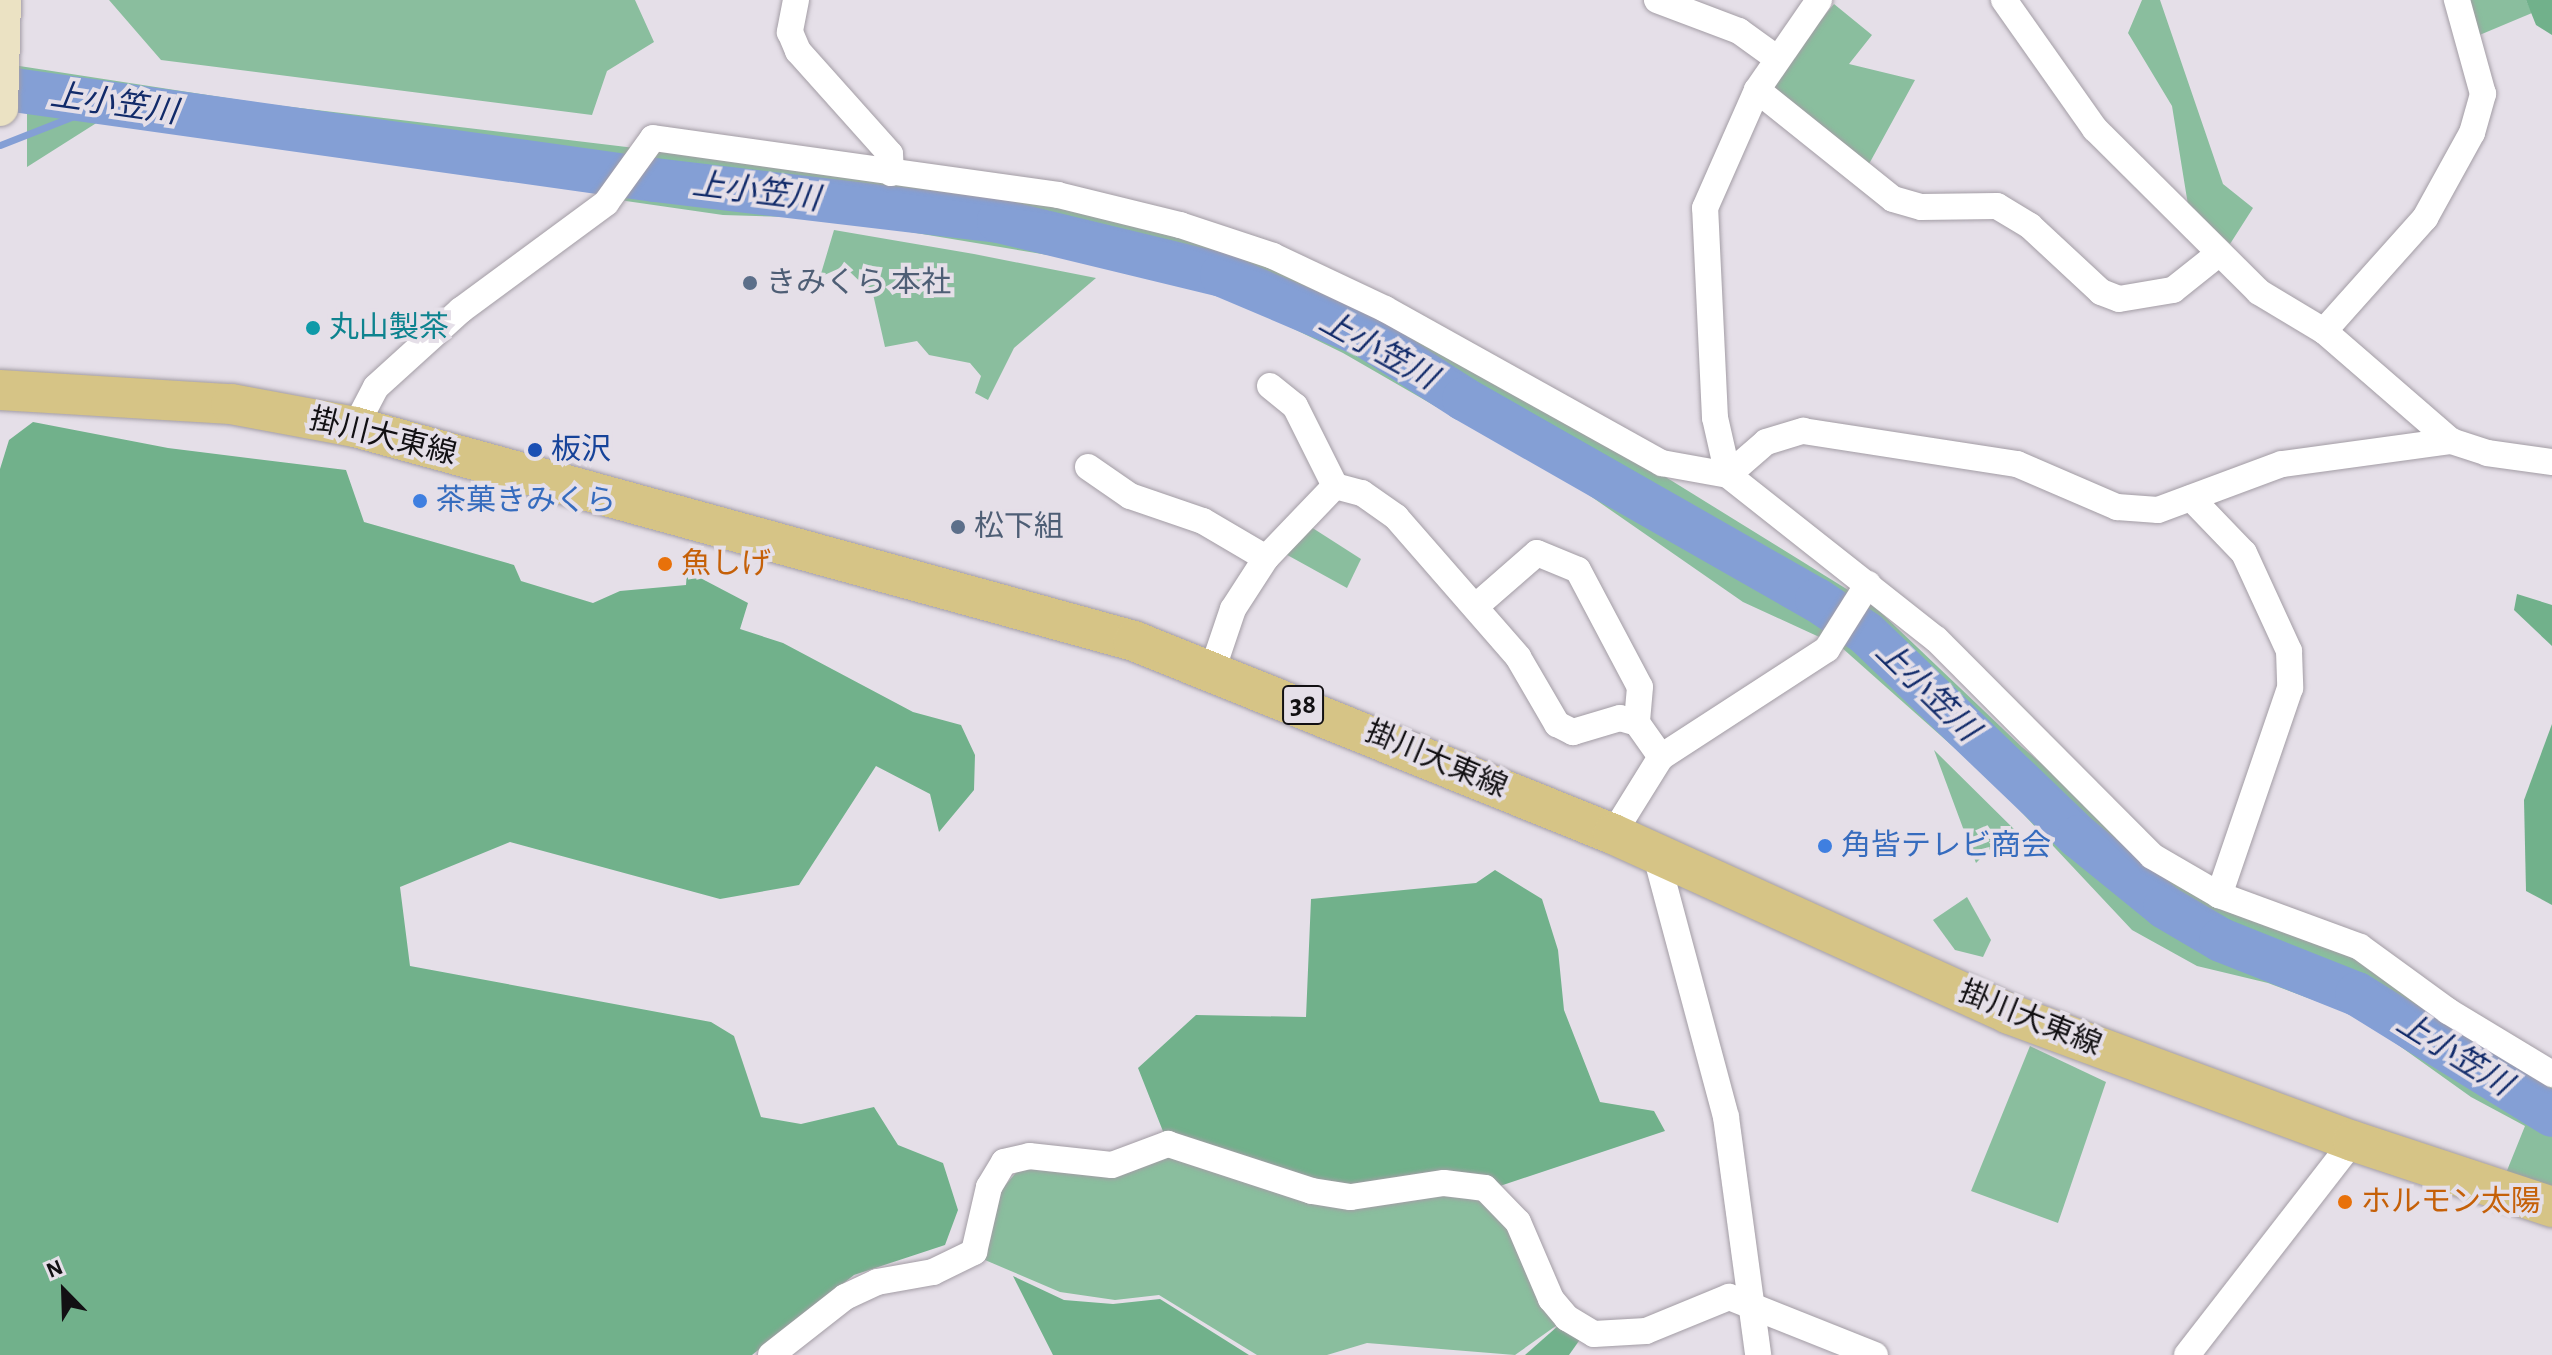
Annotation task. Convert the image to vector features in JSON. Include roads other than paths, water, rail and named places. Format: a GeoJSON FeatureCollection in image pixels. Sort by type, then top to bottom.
{"type":"FeatureCollection","features":[{"type":"Feature","properties":{"kind":"main road","name":"掛川大東線"},"geometry":{"type":"LineString","coordinates":[[0,390],[231,404],[355,427],[1213,668],[1655,852],[2009,1014],[2353,1141],[2552,1207]]}},
{"type":"Feature","properties":{"kind":"street"},"geometry":{"type":"LineString","coordinates":[[0,108],[3,0]]}},
{"type":"Feature","properties":{"kind":"street"},"geometry":{"type":"LineString","coordinates":[[796,0],[790,32],[798,51],[890,154],[891,173]]}},
{"type":"Feature","properties":{"kind":"street"},"geometry":{"type":"LineString","coordinates":[[1657,0],[1739,31],[1775,57]]}},
{"type":"Feature","properties":{"kind":"street"},"geometry":{"type":"LineString","coordinates":[[1728,475],[1715,418],[1714,314],[1701,231],[1705,208],[1757,90],[1775,57],[1819,0]]}},
{"type":"Feature","properties":{"kind":"street"},"geometry":{"type":"LineString","coordinates":[[2004,0],[2095,129],[2217,255],[2259,292],[2324,331],[2451,441]]}},
{"type":"Feature","properties":{"kind":"street"},"geometry":{"type":"LineString","coordinates":[[2324,331],[2425,218],[2472,133],[2483,94],[2457,0]]}},
{"type":"Feature","properties":{"kind":"street"},"geometry":{"type":"LineString","coordinates":[[1757,90],[1893,199],[1921,207],[1997,206],[2030,226],[2101,292],[2119,299],[2173,290],[2217,255]]}},
{"type":"Feature","properties":{"kind":"street"},"geometry":{"type":"LineString","coordinates":[[355,427],[376,387],[461,310],[606,203],[653,138],[1058,195],[1273,256],[1385,309],[1662,463],[1728,475],[1866,587],[1936,639],[2152,856],[2219,895],[2360,947],[2448,1011],[2552,1074]]}},
{"type":"Feature","properties":{"kind":"street"},"geometry":{"type":"LineString","coordinates":[[1270,386],[1295,406],[1335,486],[1362,493],[1396,517],[1518,657],[1557,724],[1573,732],[1620,718],[1637,723],[1661,757]]}},
{"type":"Feature","properties":{"kind":"street"},"geometry":{"type":"LineString","coordinates":[[1728,475],[1766,442],[1803,431],[2017,464],[2140,511],[2191,498],[2308,458],[2451,441],[2552,462]]}},
{"type":"Feature","properties":{"kind":"street"},"geometry":{"type":"LineString","coordinates":[[1088,467],[1130,496],[1203,521],[1266,558]]}},
{"type":"Feature","properties":{"kind":"street"},"geometry":{"type":"LineString","coordinates":[[1213,668],[1233,609],[1266,558],[1335,486]]}},
{"type":"Feature","properties":{"kind":"street"},"geometry":{"type":"LineString","coordinates":[[2191,498],[2244,553],[2289,651],[2290,688],[2219,895]]}},
{"type":"Feature","properties":{"kind":"street"},"geometry":{"type":"LineString","coordinates":[[1475,607],[1537,553],[1578,570],[1640,687],[1637,723]]}},
{"type":"Feature","properties":{"kind":"street"},"geometry":{"type":"LineString","coordinates":[[1613,834],[1661,757],[1832,642],[1866,587]]}},
{"type":"Feature","properties":{"kind":"street"},"geometry":{"type":"LineString","coordinates":[[1655,852],[1726,1117],[1758,1355]]}},
{"type":"Feature","properties":{"kind":"street"},"geometry":{"type":"LineString","coordinates":[[2187,1355],[2353,1141]]}},
{"type":"Feature","properties":{"kind":"street"},"geometry":{"type":"LineString","coordinates":[[771,1355],[845,1297],[877,1282],[933,1272],[974,1252],[989,1187],[1004,1162],[1029,1156],[1112,1165],[1168,1144],[1312,1191],[1351,1197],[1444,1183],[1485,1188],[1518,1222],[1551,1299],[1567,1318],[1594,1334],[1646,1331],[1729,1297],[1875,1355]]}},
{"type":"Feature","properties":{"kind":"waterway","name":"上小笠川"},"geometry":{"type":"LineString","coordinates":[[0,88],[655,180],[999,221],[1222,275],[1366,336],[1464,399],[1817,600],[1866,633],[2079,837],[2165,907],[2221,940],[2357,994],[2552,1115]]}},
{"type":"Feature","properties":{"kind":"waterway"},"geometry":{"type":"LineString","coordinates":[[0,145],[107,103]]}},
{"type":"Feature","properties":{"kind":"place","name":"きみくら 本社"},"geometry":{"type":"Point","coordinates":[750,283]}},
{"type":"Feature","properties":{"kind":"place","name":"丸山製茶"},"geometry":{"type":"Point","coordinates":[313,328]}},
{"type":"Feature","properties":{"kind":"place","name":"板沢"},"geometry":{"type":"Point","coordinates":[535,450]}},
{"type":"Feature","properties":{"kind":"place","name":"茶菓きみくら"},"geometry":{"type":"Point","coordinates":[420,501]}},
{"type":"Feature","properties":{"kind":"place","name":"松下組"},"geometry":{"type":"Point","coordinates":[958,527]}},
{"type":"Feature","properties":{"kind":"place","name":"魚しげ"},"geometry":{"type":"Point","coordinates":[665,564]}},
{"type":"Feature","properties":{"kind":"place","name":"角皆テレビ商会"},"geometry":{"type":"Point","coordinates":[1825,846]}},
{"type":"Feature","properties":{"kind":"place","name":"ホルモン太陽"},"geometry":{"type":"Point","coordinates":[2345,1202]}}]}
